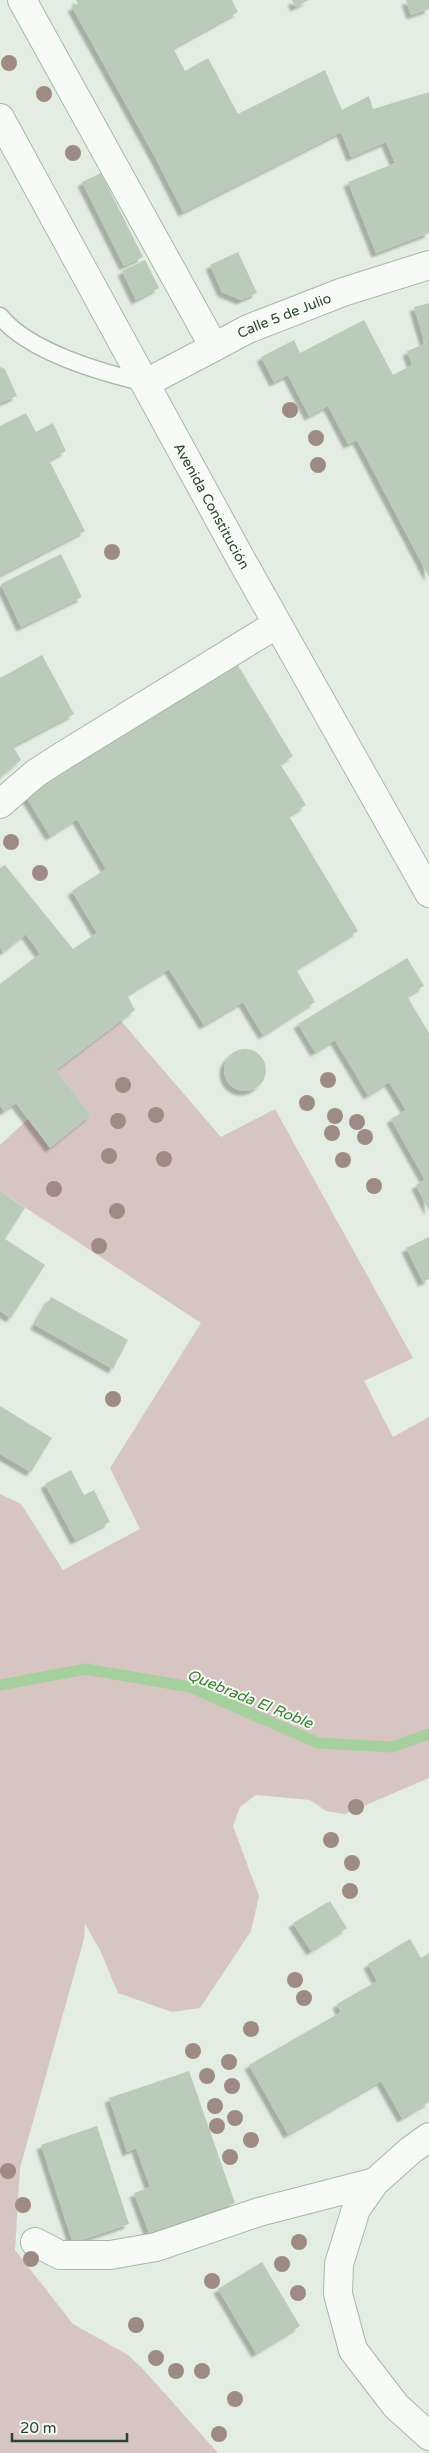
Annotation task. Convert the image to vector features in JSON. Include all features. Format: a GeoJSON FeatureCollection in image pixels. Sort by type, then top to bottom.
{"type":"FeatureCollection","features":[{"type":"Feature","properties":{"kind":"street"},"geometry":{"type":"LineString","coordinates":[[22,0],[214,347]]}},
{"type":"Feature","properties":{"kind":"street","name":"Avenida Constitución"},"geometry":{"type":"LineString","coordinates":[[0,118],[277,624],[429,893]]}},
{"type":"Feature","properties":{"kind":"street","name":"Calle 5 de Julio"},"geometry":{"type":"LineString","coordinates":[[146,383],[248,329],[343,292],[429,265]]}},
{"type":"Feature","properties":{"kind":"street"},"geometry":{"type":"LineString","coordinates":[[0,804],[36,773],[277,624]]}},
{"type":"Feature","properties":{"kind":"street"},"geometry":{"type":"LineString","coordinates":[[429,2137],[411,2150],[375,2182],[356,2209],[339,2264],[338,2294],[353,2350],[396,2406],[429,2436]]}},
{"type":"Feature","properties":{"kind":"street"},"geometry":{"type":"LineString","coordinates":[[35,2242],[60,2254],[102,2256],[138,2250],[194,2235],[259,2212],[375,2182]]}},
{"type":"Feature","properties":{"kind":"lane"},"geometry":{"type":"LineString","coordinates":[[0,316],[25,337],[68,360],[105,374],[146,383]]}},
{"type":"Feature","properties":{"kind":"shaded area"},"geometry":{"type":"Polygon","coordinates":[[[121,1021],[221,1137],[275,1109],[413,1358],[364,1381],[393,1437],[429,1417],[429,1778],[345,1814],[326,1811],[310,1800],[256,1795],[240,1807],[233,1826],[259,1896],[251,1931],[200,2008],[172,2012],[118,1993],[100,1950],[85,1924],[84,1939],[20,2168],[15,2250],[73,2324],[128,2355],[142,2368],[218,2453],[0,2453],[0,1494],[21,1504],[63,1570],[140,1529],[110,1468],[201,1323],[0,1191],[0,1145],[28,1119],[50,1147],[91,1115],[56,1070],[121,1021]]]}},
{"type":"Feature","properties":{"kind":"building"},"geometry":{"type":"Polygon","coordinates":[[[76,0],[232,0],[238,12],[173,48],[185,71],[208,58],[238,114],[325,70],[342,110],[369,96],[373,109],[429,92],[429,233],[376,253],[348,182],[395,163],[386,142],[351,157],[341,132],[183,212],[155,157],[72,7],[78,4],[76,0]]]}},
{"type":"Feature","properties":{"kind":"building"},"geometry":{"type":"Polygon","coordinates":[[[292,0],[309,0],[295,7],[292,0]]]}},
{"type":"Feature","properties":{"kind":"building"},"geometry":{"type":"Polygon","coordinates":[[[406,0],[429,0],[429,9],[411,15],[406,0]]]}},
{"type":"Feature","properties":{"kind":"building"},"geometry":{"type":"Polygon","coordinates":[[[101,173],[143,257],[124,266],[82,182],[101,173]]]}},
{"type":"Feature","properties":{"kind":"building"},"geometry":{"type":"Polygon","coordinates":[[[238,252],[257,293],[241,300],[222,292],[210,265],[238,252]]]}},
{"type":"Feature","properties":{"kind":"building"},"geometry":{"type":"Polygon","coordinates":[[[145,260],[159,288],[136,300],[122,271],[145,260]]]}},
{"type":"Feature","properties":{"kind":"building"},"geometry":{"type":"Polygon","coordinates":[[[429,303],[429,577],[357,440],[348,444],[328,406],[309,416],[288,375],[274,382],[261,357],[294,340],[300,353],[364,320],[393,375],[412,365],[407,351],[425,344],[414,307],[429,303]]]}},
{"type":"Feature","properties":{"kind":"building"},"geometry":{"type":"Polygon","coordinates":[[[0,367],[5,369],[17,396],[0,403],[0,367]]]}},
{"type":"Feature","properties":{"kind":"building"},"geometry":{"type":"Polygon","coordinates":[[[26,413],[36,432],[53,423],[66,451],[49,460],[85,531],[0,575],[0,426],[26,413]]]}},
{"type":"Feature","properties":{"kind":"building"},"geometry":{"type":"Polygon","coordinates":[[[61,554],[82,597],[21,627],[1,584],[61,554]]]}},
{"type":"Feature","properties":{"kind":"building"},"geometry":{"type":"Polygon","coordinates":[[[42,655],[74,714],[13,746],[21,760],[0,777],[0,678],[42,655]]]}},
{"type":"Feature","properties":{"kind":"building"},"geometry":{"type":"Polygon","coordinates":[[[234,659],[293,756],[280,764],[306,805],[289,816],[358,931],[296,969],[315,1002],[263,1035],[243,1002],[204,1025],[169,969],[127,995],[135,1010],[56,1070],[91,1115],[50,1148],[16,1103],[4,1111],[0,1105],[0,984],[40,954],[26,934],[3,952],[0,947],[0,868],[5,865],[73,949],[97,933],[72,891],[106,869],[77,819],[50,836],[23,792],[234,659]]]}},
{"type":"Feature","properties":{"kind":"building"},"geometry":{"type":"Polygon","coordinates":[[[407,958],[424,986],[407,996],[429,1033],[429,1211],[416,1185],[425,1180],[391,1119],[406,1110],[389,1082],[368,1095],[335,1040],[315,1052],[298,1024],[407,958]]]}},
{"type":"Feature","properties":{"kind":"building"},"geometry":{"type":"Polygon","coordinates":[[[245,1049],[260,1055],[266,1070],[260,1085],[245,1091],[230,1085],[224,1070],[230,1055],[245,1049]]]}},
{"type":"Feature","properties":{"kind":"building"},"geometry":{"type":"Polygon","coordinates":[[[0,1191],[25,1208],[5,1239],[45,1265],[11,1318],[0,1311],[0,1191]]]}},
{"type":"Feature","properties":{"kind":"building"},"geometry":{"type":"Polygon","coordinates":[[[429,1237],[429,1279],[423,1282],[406,1248],[429,1237]]]}},
{"type":"Feature","properties":{"kind":"building"},"geometry":{"type":"Polygon","coordinates":[[[51,1297],[128,1340],[113,1369],[35,1325],[51,1297]]]}},
{"type":"Feature","properties":{"kind":"building"},"geometry":{"type":"Polygon","coordinates":[[[0,1406],[52,1438],[31,1472],[0,1454],[0,1406]]]}},
{"type":"Feature","properties":{"kind":"building"},"geometry":{"type":"Polygon","coordinates":[[[71,1470],[84,1495],[94,1490],[110,1522],[75,1540],[45,1484],[71,1470]]]}},
{"type":"Feature","properties":{"kind":"building"},"geometry":{"type":"Polygon","coordinates":[[[330,1901],[347,1928],[311,1951],[293,1923],[330,1901]]]}},
{"type":"Feature","properties":{"kind":"building"},"geometry":{"type":"Polygon","coordinates":[[[410,1939],[421,1958],[429,1953],[429,2102],[402,2118],[381,2081],[288,2134],[249,2065],[341,2012],[337,2004],[377,1981],[368,1964],[410,1939]]]}},
{"type":"Feature","properties":{"kind":"building"},"geometry":{"type":"Polygon","coordinates":[[[189,2071],[235,2203],[149,2233],[134,2193],[150,2187],[136,2148],[127,2152],[109,2098],[189,2071]]]}},
{"type":"Feature","properties":{"kind":"building"},"geometry":{"type":"Polygon","coordinates":[[[97,2126],[129,2224],[73,2243],[41,2145],[97,2126]]]}},
{"type":"Feature","properties":{"kind":"building"},"geometry":{"type":"Polygon","coordinates":[[[262,2262],[300,2326],[256,2353],[218,2289],[262,2262]]]}},
{"type":"Feature","properties":{"kind":"waterway","name":"Quebrada El Roble"},"geometry":{"type":"LineString","coordinates":[[0,1685],[86,1669],[190,1687],[318,1743],[392,1747],[429,1734]]}}]}
